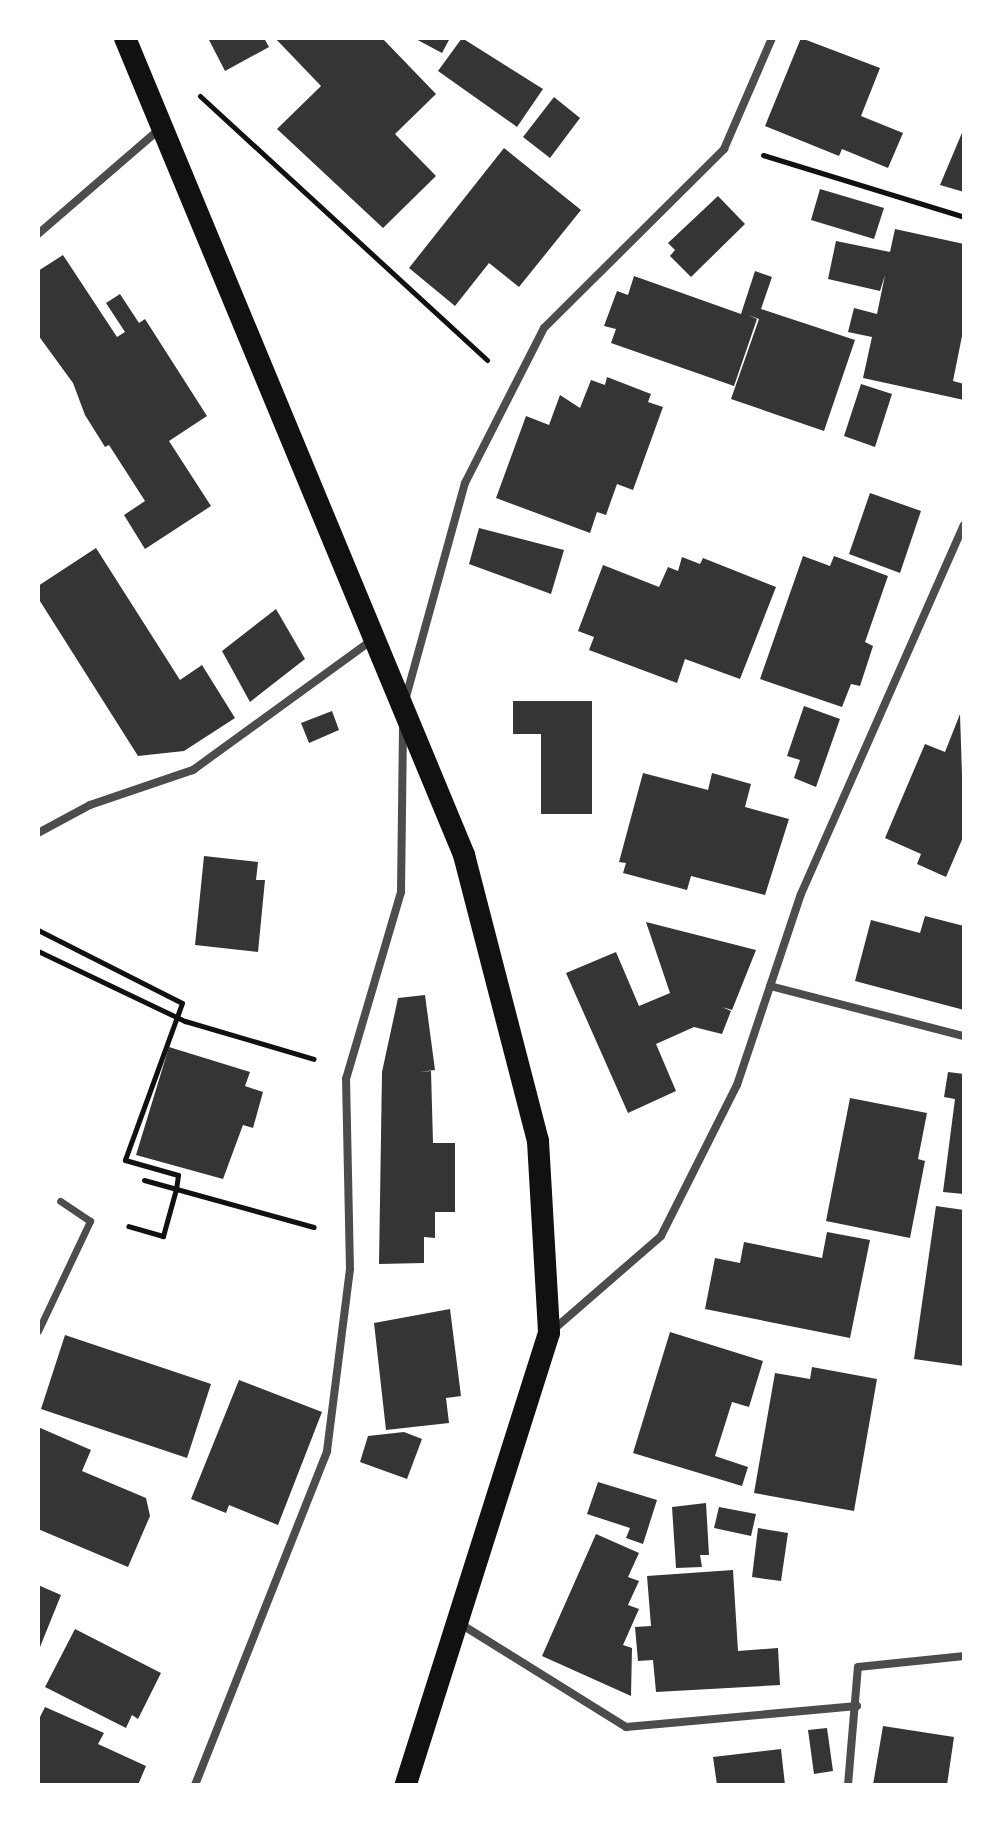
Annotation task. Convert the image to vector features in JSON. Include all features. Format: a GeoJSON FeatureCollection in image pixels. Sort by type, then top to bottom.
{"type":"FeatureCollection","features":[{"type":"Feature","properties":{"kind":"highway"},"geometry":{"type":"LineString","coordinates":[[125,38],[464,855],[538,1141],[549,1333],[406,1785]]}},
{"type":"Feature","properties":{"kind":"street"},"geometry":{"type":"LineString","coordinates":[[195,1785],[327,1451],[350,1269],[349,1070],[401,892],[403,708],[465,483],[544,328],[727,144],[772,38]]}},
{"type":"Feature","properties":{"kind":"street"},"geometry":{"type":"LineString","coordinates":[[38,234],[162,128]]}},
{"type":"Feature","properties":{"kind":"street"},"geometry":{"type":"LineString","coordinates":[[549,1333],[661,1236],[737,1085],[801,894],[964,525]]}},
{"type":"Feature","properties":{"kind":"street"},"geometry":{"type":"LineString","coordinates":[[38,833],[90,805],[193,770],[374,639]]}},
{"type":"Feature","properties":{"kind":"street"},"geometry":{"type":"LineString","coordinates":[[770,986],[964,1036]]}},
{"type":"Feature","properties":{"kind":"street"},"geometry":{"type":"LineString","coordinates":[[38,1331],[90,1221],[60,1201]]}},
{"type":"Feature","properties":{"kind":"street"},"geometry":{"type":"LineString","coordinates":[[459,1623],[626,1727],[857,1706]]}},
{"type":"Feature","properties":{"kind":"street"},"geometry":{"type":"LineString","coordinates":[[848,1785],[858,1667],[964,1656]]}},
{"type":"Feature","properties":{"kind":"path"},"geometry":{"type":"LineString","coordinates":[[192,89],[514,386]]}},
{"type":"Feature","properties":{"kind":"path"},"geometry":{"type":"LineString","coordinates":[[727,144],[964,217]]}},
{"type":"Feature","properties":{"kind":"path"},"geometry":{"type":"LineString","coordinates":[[38,930],[182,1003],[125,1160],[178,1175],[163,1236],[119,1223]]}},
{"type":"Feature","properties":{"kind":"path"},"geometry":{"type":"LineString","coordinates":[[38,951],[185,1021],[349,1070]]}},
{"type":"Feature","properties":{"kind":"path"},"geometry":{"type":"LineString","coordinates":[[144,1180],[349,1237]]}},
{"type":"Feature","properties":{"kind":"building"},"geometry":{"type":"Polygon","coordinates":[[[208,38],[264,38],[269,47],[225,71],[208,38]]]}},
{"type":"Feature","properties":{"kind":"building"},"geometry":{"type":"Polygon","coordinates":[[[275,38],[382,38],[436,94],[395,134],[436,176],[383,228],[277,129],[321,86],[275,38]]]}},
{"type":"Feature","properties":{"kind":"building"},"geometry":{"type":"Polygon","coordinates":[[[414,38],[450,38],[442,53],[414,38]]]}},
{"type":"Feature","properties":{"kind":"building"},"geometry":{"type":"Polygon","coordinates":[[[462,38],[543,89],[517,127],[438,71],[462,38]]]}},
{"type":"Feature","properties":{"kind":"building"},"geometry":{"type":"Polygon","coordinates":[[[801,38],[880,68],[861,116],[903,133],[888,168],[842,149],[839,156],[765,126],[801,38]]]}},
{"type":"Feature","properties":{"kind":"building"},"geometry":{"type":"Polygon","coordinates":[[[554,97],[580,118],[550,158],[523,137],[554,97]]]}},
{"type":"Feature","properties":{"kind":"building"},"geometry":{"type":"Polygon","coordinates":[[[964,128],[964,192],[940,185],[964,128]]]}},
{"type":"Feature","properties":{"kind":"building"},"geometry":{"type":"Polygon","coordinates":[[[504,148],[581,210],[519,287],[489,263],[455,306],[409,268],[504,148]]]}},
{"type":"Feature","properties":{"kind":"building"},"geometry":{"type":"Polygon","coordinates":[[[820,189],[884,208],[874,239],[811,220],[820,189]]]}},
{"type":"Feature","properties":{"kind":"building"},"geometry":{"type":"Polygon","coordinates":[[[718,196],[745,224],[691,277],[670,256],[675,250],[668,243],[718,196]]]}},
{"type":"Feature","properties":{"kind":"building"},"geometry":{"type":"Polygon","coordinates":[[[895,229],[964,244],[964,326],[953,381],[964,384],[964,400],[863,378],[872,337],[848,332],[854,308],[877,314],[885,275],[880,291],[828,279],[836,241],[890,252],[895,229]]]}},
{"type":"Feature","properties":{"kind":"building"},"geometry":{"type":"Polygon","coordinates":[[[63,255],[117,337],[125,332],[106,303],[120,294],[139,323],[145,319],[207,416],[169,441],[211,506],[145,549],[124,515],[145,501],[109,445],[105,447],[85,415],[73,383],[38,335],[38,271],[63,255]]]}},
{"type":"Feature","properties":{"kind":"building"},"geometry":{"type":"Polygon","coordinates":[[[755,271],[772,277],[761,309],[855,340],[824,431],[731,399],[759,319],[748,315],[757,319],[734,386],[611,343],[616,329],[604,326],[617,291],[628,295],[634,276],[741,314],[755,271]]]}},
{"type":"Feature","properties":{"kind":"building"},"geometry":{"type":"Polygon","coordinates":[[[607,377],[651,394],[648,402],[663,407],[633,490],[617,484],[606,515],[597,512],[590,533],[496,498],[526,416],[549,425],[560,395],[580,408],[591,380],[605,385],[607,377]]]}},
{"type":"Feature","properties":{"kind":"building"},"geometry":{"type":"Polygon","coordinates":[[[861,384],[892,394],[875,447],[844,436],[861,384]]]}},
{"type":"Feature","properties":{"kind":"building"},"geometry":{"type":"Polygon","coordinates":[[[870,493],[921,511],[900,573],[849,554],[870,493]]]}},
{"type":"Feature","properties":{"kind":"building"},"geometry":{"type":"Polygon","coordinates":[[[479,528],[564,550],[551,594],[469,564],[479,528]]]}},
{"type":"Feature","properties":{"kind":"building"},"geometry":{"type":"Polygon","coordinates":[[[96,548],[180,680],[202,665],[235,718],[184,751],[138,756],[38,598],[38,586],[96,548]]]}},
{"type":"Feature","properties":{"kind":"building"},"geometry":{"type":"Polygon","coordinates":[[[803,556],[830,566],[834,556],[888,576],[865,642],[873,646],[860,686],[851,684],[842,707],[760,679],[803,556]]]}},
{"type":"Feature","properties":{"kind":"building"},"geometry":{"type":"Polygon","coordinates":[[[682,557],[700,564],[703,558],[776,587],[740,679],[685,659],[677,683],[589,650],[594,637],[578,631],[603,565],[659,587],[668,567],[678,571],[682,557]]]}},
{"type":"Feature","properties":{"kind":"building"},"geometry":{"type":"Polygon","coordinates":[[[276,609],[305,659],[250,702],[222,651],[276,609]]]}},
{"type":"Feature","properties":{"kind":"building"},"geometry":{"type":"Polygon","coordinates":[[[513,701],[592,701],[592,814],[541,814],[541,734],[513,734],[513,701]]]}},
{"type":"Feature","properties":{"kind":"building"},"geometry":{"type":"Polygon","coordinates":[[[804,706],[840,719],[816,787],[794,778],[800,760],[787,756],[804,706]]]}},
{"type":"Feature","properties":{"kind":"building"},"geometry":{"type":"Polygon","coordinates":[[[332,711],[339,730],[309,743],[301,723],[332,711]]]}},
{"type":"Feature","properties":{"kind":"building"},"geometry":{"type":"Polygon","coordinates":[[[960,714],[964,835],[946,877],[917,864],[921,854],[885,838],[925,744],[945,752],[960,714]]]}},
{"type":"Feature","properties":{"kind":"building"},"geometry":{"type":"Polygon","coordinates":[[[643,773],[708,790],[712,773],[751,784],[745,807],[789,819],[765,895],[691,876],[687,890],[623,873],[626,863],[619,862],[643,773]]]}},
{"type":"Feature","properties":{"kind":"building"},"geometry":{"type":"Polygon","coordinates":[[[204,856],[258,862],[256,880],[265,880],[258,952],[195,945],[204,856]]]}},
{"type":"Feature","properties":{"kind":"building"},"geometry":{"type":"Polygon","coordinates":[[[925,916],[964,926],[964,1010],[855,981],[871,920],[920,933],[925,916]]]}},
{"type":"Feature","properties":{"kind":"building"},"geometry":{"type":"Polygon","coordinates":[[[646,922],[756,950],[732,1010],[722,1007],[731,1011],[722,1034],[694,1027],[656,1044],[676,1091],[628,1113],[566,973],[616,952],[639,1006],[670,993],[646,922]]]}},
{"type":"Feature","properties":{"kind":"building"},"geometry":{"type":"Polygon","coordinates":[[[425,995],[435,1070],[419,1072],[431,1071],[433,1143],[455,1143],[455,1212],[435,1212],[435,1238],[424,1237],[424,1263],[379,1264],[382,1072],[398,998],[425,995]]]}},
{"type":"Feature","properties":{"kind":"building"},"geometry":{"type":"Polygon","coordinates":[[[169,1047],[250,1072],[245,1086],[263,1092],[253,1128],[243,1125],[223,1179],[136,1155],[169,1047]]]}},
{"type":"Feature","properties":{"kind":"building"},"geometry":{"type":"Polygon","coordinates":[[[948,1072],[964,1074],[964,1194],[943,1192],[955,1099],[944,1097],[948,1072]]]}},
{"type":"Feature","properties":{"kind":"building"},"geometry":{"type":"Polygon","coordinates":[[[850,1098],[927,1113],[918,1159],[925,1161],[910,1238],[826,1221],[850,1098]]]}},
{"type":"Feature","properties":{"kind":"building"},"geometry":{"type":"Polygon","coordinates":[[[936,1206],[964,1210],[964,1366],[914,1359],[936,1206]]]}},
{"type":"Feature","properties":{"kind":"building"},"geometry":{"type":"Polygon","coordinates":[[[827,1232],[870,1240],[850,1338],[705,1309],[715,1258],[740,1263],[744,1242],[822,1258],[827,1232]]]}},
{"type":"Feature","properties":{"kind":"building"},"geometry":{"type":"Polygon","coordinates":[[[450,1309],[461,1396],[446,1398],[449,1423],[386,1430],[374,1323],[450,1309]]]}},
{"type":"Feature","properties":{"kind":"building"},"geometry":{"type":"Polygon","coordinates":[[[670,1332],[763,1361],[749,1407],[732,1402],[715,1456],[748,1467],[742,1486],[633,1453],[670,1332]]]}},
{"type":"Feature","properties":{"kind":"building"},"geometry":{"type":"Polygon","coordinates":[[[65,1335],[211,1384],[187,1458],[41,1409],[65,1335]]]}},
{"type":"Feature","properties":{"kind":"building"},"geometry":{"type":"Polygon","coordinates":[[[812,1367],[877,1379],[854,1511],[754,1493],[775,1373],[810,1379],[812,1367]]]}},
{"type":"Feature","properties":{"kind":"building"},"geometry":{"type":"Polygon","coordinates":[[[239,1380],[322,1412],[278,1525],[229,1505],[226,1513],[191,1499],[239,1380]]]}},
{"type":"Feature","properties":{"kind":"building"},"geometry":{"type":"Polygon","coordinates":[[[38,1427],[91,1450],[82,1471],[146,1498],[150,1516],[128,1567],[38,1529],[38,1427]]]}},
{"type":"Feature","properties":{"kind":"building"},"geometry":{"type":"Polygon","coordinates":[[[404,1432],[422,1439],[407,1479],[360,1462],[368,1436],[404,1432]]]}},
{"type":"Feature","properties":{"kind":"building"},"geometry":{"type":"Polygon","coordinates":[[[598,1482],[657,1500],[643,1544],[626,1538],[630,1528],[587,1514],[598,1482]]]}},
{"type":"Feature","properties":{"kind":"building"},"geometry":{"type":"Polygon","coordinates":[[[706,1503],[709,1555],[700,1555],[702,1567],[676,1568],[672,1507],[706,1503]]]}},
{"type":"Feature","properties":{"kind":"building"},"geometry":{"type":"Polygon","coordinates":[[[719,1507],[756,1514],[751,1536],[714,1528],[719,1507]]]}},
{"type":"Feature","properties":{"kind":"building"},"geometry":{"type":"Polygon","coordinates":[[[758,1528],[788,1533],[781,1581],[752,1577],[758,1528]]]}},
{"type":"Feature","properties":{"kind":"building"},"geometry":{"type":"Polygon","coordinates":[[[596,1534],[639,1553],[628,1577],[639,1581],[628,1605],[639,1609],[623,1645],[632,1648],[631,1696],[542,1656],[596,1534]]]}},
{"type":"Feature","properties":{"kind":"building"},"geometry":{"type":"Polygon","coordinates":[[[733,1570],[738,1651],[778,1648],[780,1685],[656,1692],[653,1660],[638,1661],[635,1627],[651,1626],[647,1576],[733,1570]]]}},
{"type":"Feature","properties":{"kind":"building"},"geometry":{"type":"Polygon","coordinates":[[[38,1585],[61,1595],[38,1652],[38,1585]]]}},
{"type":"Feature","properties":{"kind":"building"},"geometry":{"type":"Polygon","coordinates":[[[75,1629],[161,1673],[138,1719],[132,1715],[126,1728],[45,1687],[75,1629]]]}},
{"type":"Feature","properties":{"kind":"building"},"geometry":{"type":"Polygon","coordinates":[[[45,1707],[104,1733],[98,1744],[146,1766],[138,1785],[38,1785],[38,1721],[45,1707]]]}},
{"type":"Feature","properties":{"kind":"building"},"geometry":{"type":"Polygon","coordinates":[[[883,1726],[954,1737],[947,1785],[873,1785],[883,1726]]]}},
{"type":"Feature","properties":{"kind":"building"},"geometry":{"type":"Polygon","coordinates":[[[827,1728],[833,1771],[814,1774],[808,1730],[827,1728]]]}},
{"type":"Feature","properties":{"kind":"building"},"geometry":{"type":"Polygon","coordinates":[[[781,1749],[785,1785],[717,1785],[713,1757],[781,1749]]]}}]}
